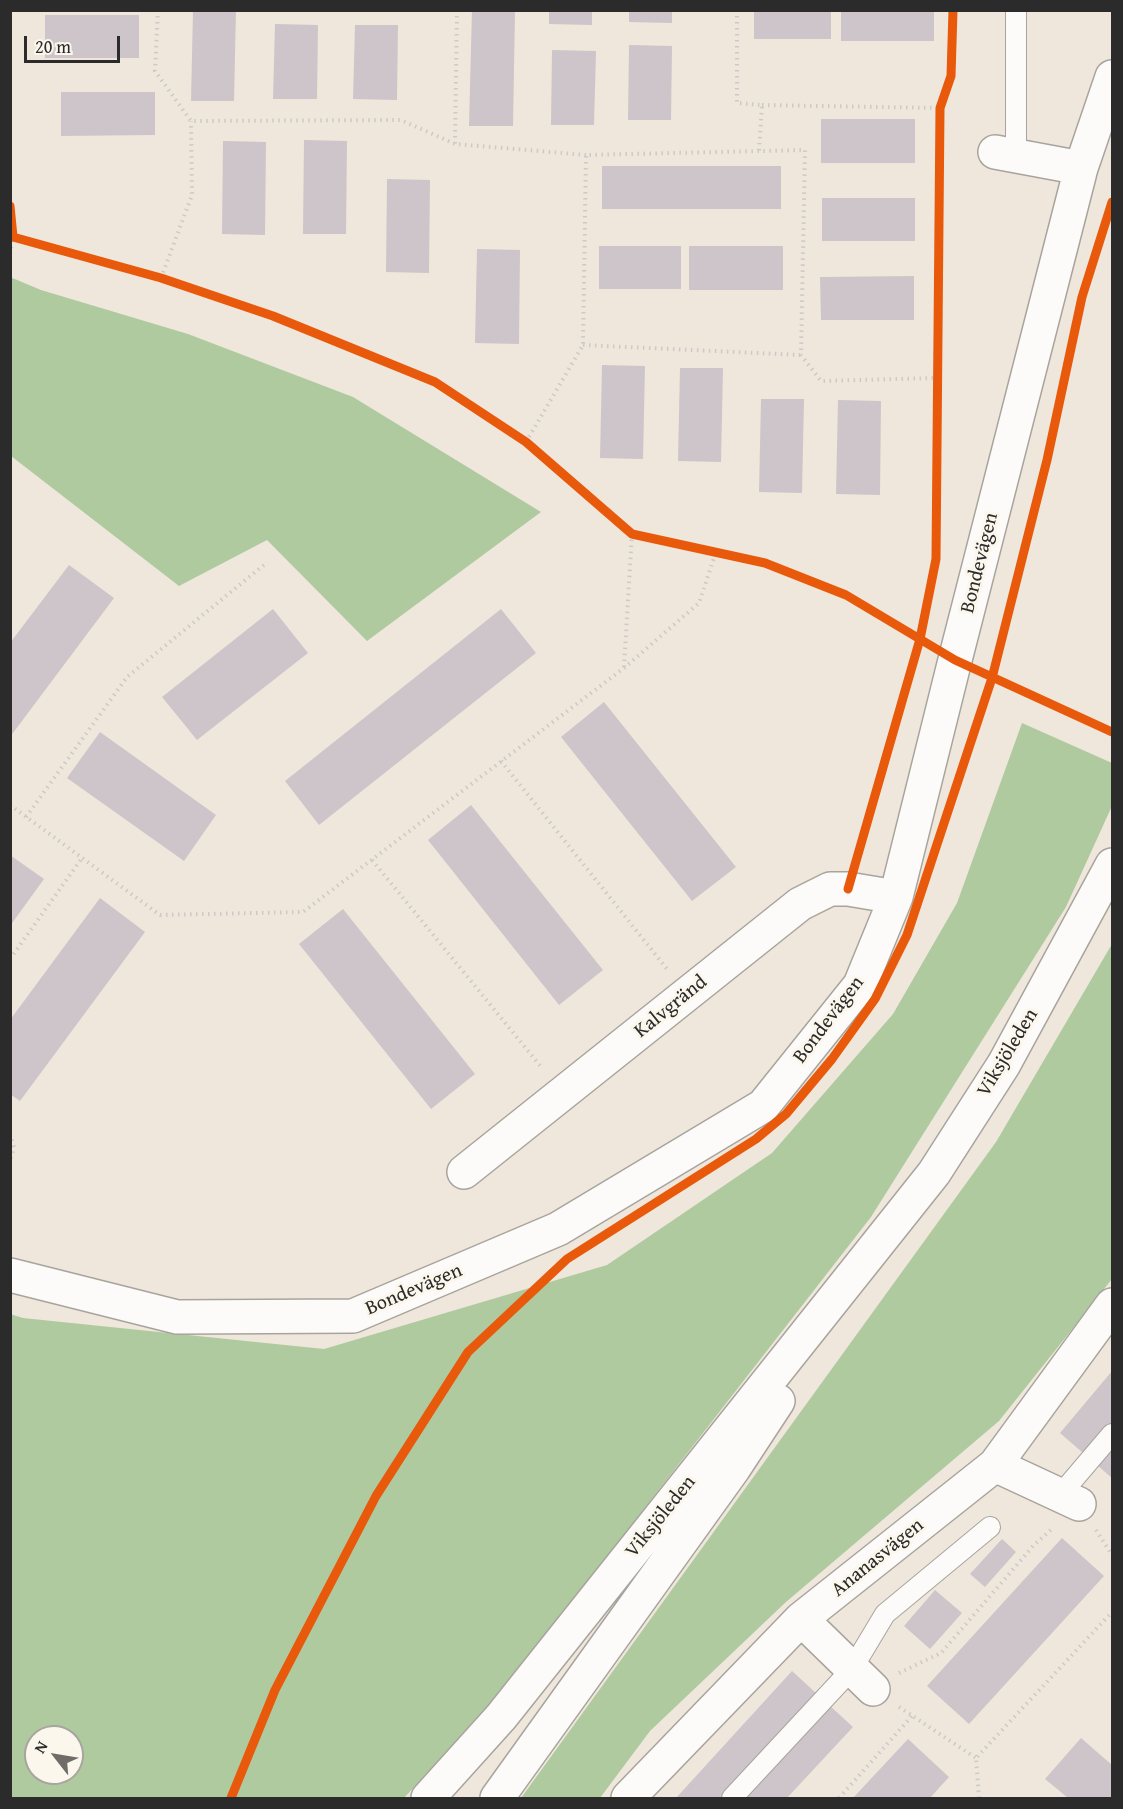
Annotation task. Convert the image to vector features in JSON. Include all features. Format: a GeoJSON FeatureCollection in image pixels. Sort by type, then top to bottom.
{"type":"FeatureCollection","features":[{"type":"Feature","properties":{"kind":"street","name":"Bondevägen"},"geometry":{"type":"LineString","coordinates":[[10,1275],[177,1317],[353,1316],[558,1229],[763,1106],[860,986],[896,897],[1081,168],[1113,77]]}},
{"type":"Feature","properties":{"kind":"street"},"geometry":{"type":"LineString","coordinates":[[1006,154],[1081,168]]}},
{"type":"Feature","properties":{"kind":"street","name":"Viksjöleden"},"geometry":{"type":"LineString","coordinates":[[428,1798],[501,1717],[934,1173],[1004,1064],[1113,865]]}},
{"type":"Feature","properties":{"kind":"street","name":"Kalvgränd"},"geometry":{"type":"LineString","coordinates":[[464,1173],[800,904],[830,889],[848,889],[896,897]]}},
{"type":"Feature","properties":{"kind":"street","name":"Viksjöleden"},"geometry":{"type":"LineString","coordinates":[[497,1798],[734,1468],[889,1232]]}},
{"type":"Feature","properties":{"kind":"street","name":"Ananasvägen"},"geometry":{"type":"LineString","coordinates":[[628,1798],[801,1619],[995,1465],[1113,1305]]}},
{"type":"Feature","properties":{"kind":"street"},"geometry":{"type":"LineString","coordinates":[[995,1465],[1070,1500]]}},
{"type":"Feature","properties":{"kind":"street"},"geometry":{"type":"LineString","coordinates":[[801,1619],[863,1679]]}},
{"type":"Feature","properties":{"kind":"lane"},"geometry":{"type":"LineString","coordinates":[[1006,154],[1016,10]]}},
{"type":"Feature","properties":{"kind":"lane"},"geometry":{"type":"LineString","coordinates":[[1070,1500],[1113,1434]]}},
{"type":"Feature","properties":{"kind":"lane"},"geometry":{"type":"LineString","coordinates":[[732,1798],[863,1679],[885,1614],[990,1527]]}},
{"type":"Feature","properties":{"kind":"path"},"geometry":{"type":"LineString","coordinates":[[158,10],[155,71],[191,121],[192,195],[161,278]]}},
{"type":"Feature","properties":{"kind":"path"},"geometry":{"type":"LineString","coordinates":[[455,144],[458,10]]}},
{"type":"Feature","properties":{"kind":"path"},"geometry":{"type":"LineString","coordinates":[[737,10],[737,103],[940,108]]}},
{"type":"Feature","properties":{"kind":"path"},"geometry":{"type":"LineString","coordinates":[[939,119],[943,97]]}},
{"type":"Feature","properties":{"kind":"path"},"geometry":{"type":"LineString","coordinates":[[759,151],[762,105]]}},
{"type":"Feature","properties":{"kind":"path"},"geometry":{"type":"LineString","coordinates":[[191,121],[400,120],[455,144],[586,155],[805,150],[801,355],[821,381],[937,378]]}},
{"type":"Feature","properties":{"kind":"path"},"geometry":{"type":"LineString","coordinates":[[525,442],[584,345],[586,155]]}},
{"type":"Feature","properties":{"kind":"path"},"geometry":{"type":"LineString","coordinates":[[10,254],[12,233],[24,240]]}},
{"type":"Feature","properties":{"kind":"path"},"geometry":{"type":"LineString","coordinates":[[150,274],[172,282]]}},
{"type":"Feature","properties":{"kind":"path"},"geometry":{"type":"LineString","coordinates":[[584,345],[801,355]]}},
{"type":"Feature","properties":{"kind":"path"},"geometry":{"type":"LineString","coordinates":[[937,367],[937,390]]}},
{"type":"Feature","properties":{"kind":"path"},"geometry":{"type":"LineString","coordinates":[[516,436],[534,450]]}},
{"type":"Feature","properties":{"kind":"path"},"geometry":{"type":"LineString","coordinates":[[623,526],[632,534],[642,536]]}},
{"type":"Feature","properties":{"kind":"path"},"geometry":{"type":"LineString","coordinates":[[624,668],[632,534]]}},
{"type":"Feature","properties":{"kind":"path"},"geometry":{"type":"LineString","coordinates":[[10,805],[160,915],[303,912],[624,668],[699,603],[721,553],[705,550]]}},
{"type":"Feature","properties":{"kind":"path"},"geometry":{"type":"LineString","coordinates":[[26,817],[127,677],[265,564]]}},
{"type":"Feature","properties":{"kind":"path"},"geometry":{"type":"LineString","coordinates":[[501,761],[687,995]]}},
{"type":"Feature","properties":{"kind":"path"},"geometry":{"type":"LineString","coordinates":[[10,960],[82,858]]}},
{"type":"Feature","properties":{"kind":"path"},"geometry":{"type":"LineString","coordinates":[[372,860],[562,1095]]}},
{"type":"Feature","properties":{"kind":"path"},"geometry":{"type":"LineString","coordinates":[[10,1134],[14,1148],[10,1161]]}},
{"type":"Feature","properties":{"kind":"path"},"geometry":{"type":"LineString","coordinates":[[863,1679],[900,1672],[941,1653],[1070,1500]]}},
{"type":"Feature","properties":{"kind":"path"},"geometry":{"type":"LineString","coordinates":[[979,1798],[976,1758],[1113,1612]]}},
{"type":"Feature","properties":{"kind":"path"},"geometry":{"type":"LineString","coordinates":[[863,1679],[912,1716],[976,1758]]}},
{"type":"Feature","properties":{"kind":"path"},"geometry":{"type":"LineString","coordinates":[[839,1798],[912,1716]]}},
{"type":"Feature","properties":{"kind":"green space"},"geometry":{"type":"Polygon","coordinates":[[[10,277],[41,290],[188,334],[353,397],[541,512],[367,641],[267,540],[179,586],[11,456],[10,277]]]}},
{"type":"Feature","properties":{"kind":"green space"},"geometry":{"type":"Polygon","coordinates":[[[1022,723],[1112,763],[1112,806],[1066,907],[871,1217],[493,1703],[404,1798],[11,1798],[10,1314],[23,1318],[324,1349],[607,1265],[772,1153],[893,1014],[957,903],[1022,723]]]}},
{"type":"Feature","properties":{"kind":"green space"},"geometry":{"type":"Polygon","coordinates":[[[1112,944],[1112,1279],[999,1421],[786,1602],[650,1731],[600,1798],[521,1798],[996,1142],[1112,944]]]}},
{"type":"Feature","properties":{"kind":"building"},"geometry":{"type":"Polygon","coordinates":[[[193,10],[236,10],[234,101],[191,101],[193,10]]]}},
{"type":"Feature","properties":{"kind":"building"},"geometry":{"type":"Polygon","coordinates":[[[472,10],[515,10],[513,126],[469,126],[472,10]]]}},
{"type":"Feature","properties":{"kind":"building"},"geometry":{"type":"Polygon","coordinates":[[[549,10],[592,10],[592,25],[549,24],[549,10]]]}},
{"type":"Feature","properties":{"kind":"building"},"geometry":{"type":"Polygon","coordinates":[[[629,10],[672,10],[672,23],[629,22],[629,10]]]}},
{"type":"Feature","properties":{"kind":"building"},"geometry":{"type":"Polygon","coordinates":[[[754,10],[831,10],[831,39],[754,39],[754,10]]]}},
{"type":"Feature","properties":{"kind":"building"},"geometry":{"type":"Polygon","coordinates":[[[841,10],[934,10],[934,41],[841,41],[841,10]]]}},
{"type":"Feature","properties":{"kind":"building"},"geometry":{"type":"Polygon","coordinates":[[[45,15],[139,15],[139,58],[45,58],[45,15]]]}},
{"type":"Feature","properties":{"kind":"building"},"geometry":{"type":"Polygon","coordinates":[[[275,24],[318,25],[317,99],[273,99],[275,24]]]}},
{"type":"Feature","properties":{"kind":"building"},"geometry":{"type":"Polygon","coordinates":[[[355,25],[398,25],[397,100],[353,99],[355,25]]]}},
{"type":"Feature","properties":{"kind":"building"},"geometry":{"type":"Polygon","coordinates":[[[629,45],[672,46],[671,120],[628,120],[629,45]]]}},
{"type":"Feature","properties":{"kind":"building"},"geometry":{"type":"Polygon","coordinates":[[[552,50],[596,51],[594,125],[551,125],[552,50]]]}},
{"type":"Feature","properties":{"kind":"building"},"geometry":{"type":"Polygon","coordinates":[[[61,92],[155,92],[155,135],[61,136],[61,92]]]}},
{"type":"Feature","properties":{"kind":"building"},"geometry":{"type":"Polygon","coordinates":[[[821,119],[915,119],[915,163],[821,163],[821,119]]]}},
{"type":"Feature","properties":{"kind":"building"},"geometry":{"type":"Polygon","coordinates":[[[304,140],[347,141],[346,234],[303,234],[304,140]]]}},
{"type":"Feature","properties":{"kind":"building"},"geometry":{"type":"Polygon","coordinates":[[[223,141],[266,142],[265,235],[222,234],[223,141]]]}},
{"type":"Feature","properties":{"kind":"building"},"geometry":{"type":"Polygon","coordinates":[[[602,166],[781,166],[781,209],[602,209],[602,166]]]}},
{"type":"Feature","properties":{"kind":"building"},"geometry":{"type":"Polygon","coordinates":[[[387,179],[430,180],[429,273],[386,272],[387,179]]]}},
{"type":"Feature","properties":{"kind":"building"},"geometry":{"type":"Polygon","coordinates":[[[822,198],[915,198],[915,241],[822,241],[822,198]]]}},
{"type":"Feature","properties":{"kind":"building"},"geometry":{"type":"Polygon","coordinates":[[[599,246],[681,246],[681,289],[599,289],[599,246]]]}},
{"type":"Feature","properties":{"kind":"building"},"geometry":{"type":"Polygon","coordinates":[[[689,246],[783,246],[783,290],[689,290],[689,246]]]}},
{"type":"Feature","properties":{"kind":"building"},"geometry":{"type":"Polygon","coordinates":[[[477,249],[520,250],[519,344],[475,343],[477,249]]]}},
{"type":"Feature","properties":{"kind":"building"},"geometry":{"type":"Polygon","coordinates":[[[914,276],[914,320],[821,320],[820,277],[914,276]]]}},
{"type":"Feature","properties":{"kind":"building"},"geometry":{"type":"Polygon","coordinates":[[[602,365],[645,366],[643,459],[600,458],[602,365]]]}},
{"type":"Feature","properties":{"kind":"building"},"geometry":{"type":"Polygon","coordinates":[[[680,368],[723,368],[721,462],[678,461],[680,368]]]}},
{"type":"Feature","properties":{"kind":"building"},"geometry":{"type":"Polygon","coordinates":[[[761,399],[804,399],[802,493],[759,492],[761,399]]]}},
{"type":"Feature","properties":{"kind":"building"},"geometry":{"type":"Polygon","coordinates":[[[838,400],[881,401],[880,495],[836,494],[838,400]]]}},
{"type":"Feature","properties":{"kind":"building"},"geometry":{"type":"Polygon","coordinates":[[[69,565],[114,598],[10,737],[10,643],[69,565]]]}},
{"type":"Feature","properties":{"kind":"building"},"geometry":{"type":"Polygon","coordinates":[[[273,609],[308,653],[197,740],[162,697],[273,609]]]}},
{"type":"Feature","properties":{"kind":"building"},"geometry":{"type":"Polygon","coordinates":[[[501,609],[536,653],[319,825],[285,781],[501,609]]]}},
{"type":"Feature","properties":{"kind":"building"},"geometry":{"type":"Polygon","coordinates":[[[604,702],[736,867],[692,901],[561,737],[604,702]]]}},
{"type":"Feature","properties":{"kind":"building"},"geometry":{"type":"Polygon","coordinates":[[[100,732],[216,815],[184,861],[67,778],[100,732]]]}},
{"type":"Feature","properties":{"kind":"building"},"geometry":{"type":"Polygon","coordinates":[[[471,805],[603,970],[559,1005],[428,840],[471,805]]]}},
{"type":"Feature","properties":{"kind":"building"},"geometry":{"type":"Polygon","coordinates":[[[10,855],[44,879],[10,926],[10,855]]]}},
{"type":"Feature","properties":{"kind":"building"},"geometry":{"type":"Polygon","coordinates":[[[100,898],[145,932],[20,1101],[10,1094],[10,1020],[100,898]]]}},
{"type":"Feature","properties":{"kind":"building"},"geometry":{"type":"Polygon","coordinates":[[[343,909],[475,1074],[431,1109],[299,944],[343,909]]]}},
{"type":"Feature","properties":{"kind":"building"},"geometry":{"type":"Polygon","coordinates":[[[1112,1371],[1112,1478],[1060,1433],[1112,1371]]]}},
{"type":"Feature","properties":{"kind":"building"},"geometry":{"type":"Polygon","coordinates":[[[1062,1538],[1104,1576],[969,1724],[927,1686],[1062,1538]]]}},
{"type":"Feature","properties":{"kind":"building"},"geometry":{"type":"Polygon","coordinates":[[[1002,1539],[1016,1552],[985,1587],[970,1574],[1002,1539]]]}},
{"type":"Feature","properties":{"kind":"building"},"geometry":{"type":"Polygon","coordinates":[[[935,1590],[962,1613],[930,1649],[904,1626],[935,1590]]]}},
{"type":"Feature","properties":{"kind":"building"},"geometry":{"type":"Polygon","coordinates":[[[792,1671],[853,1727],[787,1798],[676,1798],[792,1671]]]}},
{"type":"Feature","properties":{"kind":"building"},"geometry":{"type":"Polygon","coordinates":[[[1081,1738],[1112,1765],[1112,1798],[1068,1798],[1045,1779],[1081,1738]]]}},
{"type":"Feature","properties":{"kind":"building"},"geometry":{"type":"Polygon","coordinates":[[[908,1739],[949,1777],[930,1798],[853,1798],[908,1739]]]}},
{"type":"Feature","properties":{"kind":"cycle path"},"geometry":{"type":"LineString","coordinates":[[848,889],[920,639],[936,559],[940,108],[951,76],[953,10]]}},
{"type":"Feature","properties":{"kind":"cycle path"},"geometry":{"type":"LineString","coordinates":[[231,1798],[275,1690],[376,1496],[468,1352],[567,1259],[756,1139],[786,1114],[832,1059],[875,999],[907,935],[992,678],[1047,460],[1082,297],[1112,202]]}},
{"type":"Feature","properties":{"kind":"cycle path"},"geometry":{"type":"LineString","coordinates":[[10,206],[13,237],[161,278],[273,316],[435,382],[526,442],[632,534],[765,563],[846,595],[955,660],[1112,732]]}}]}
